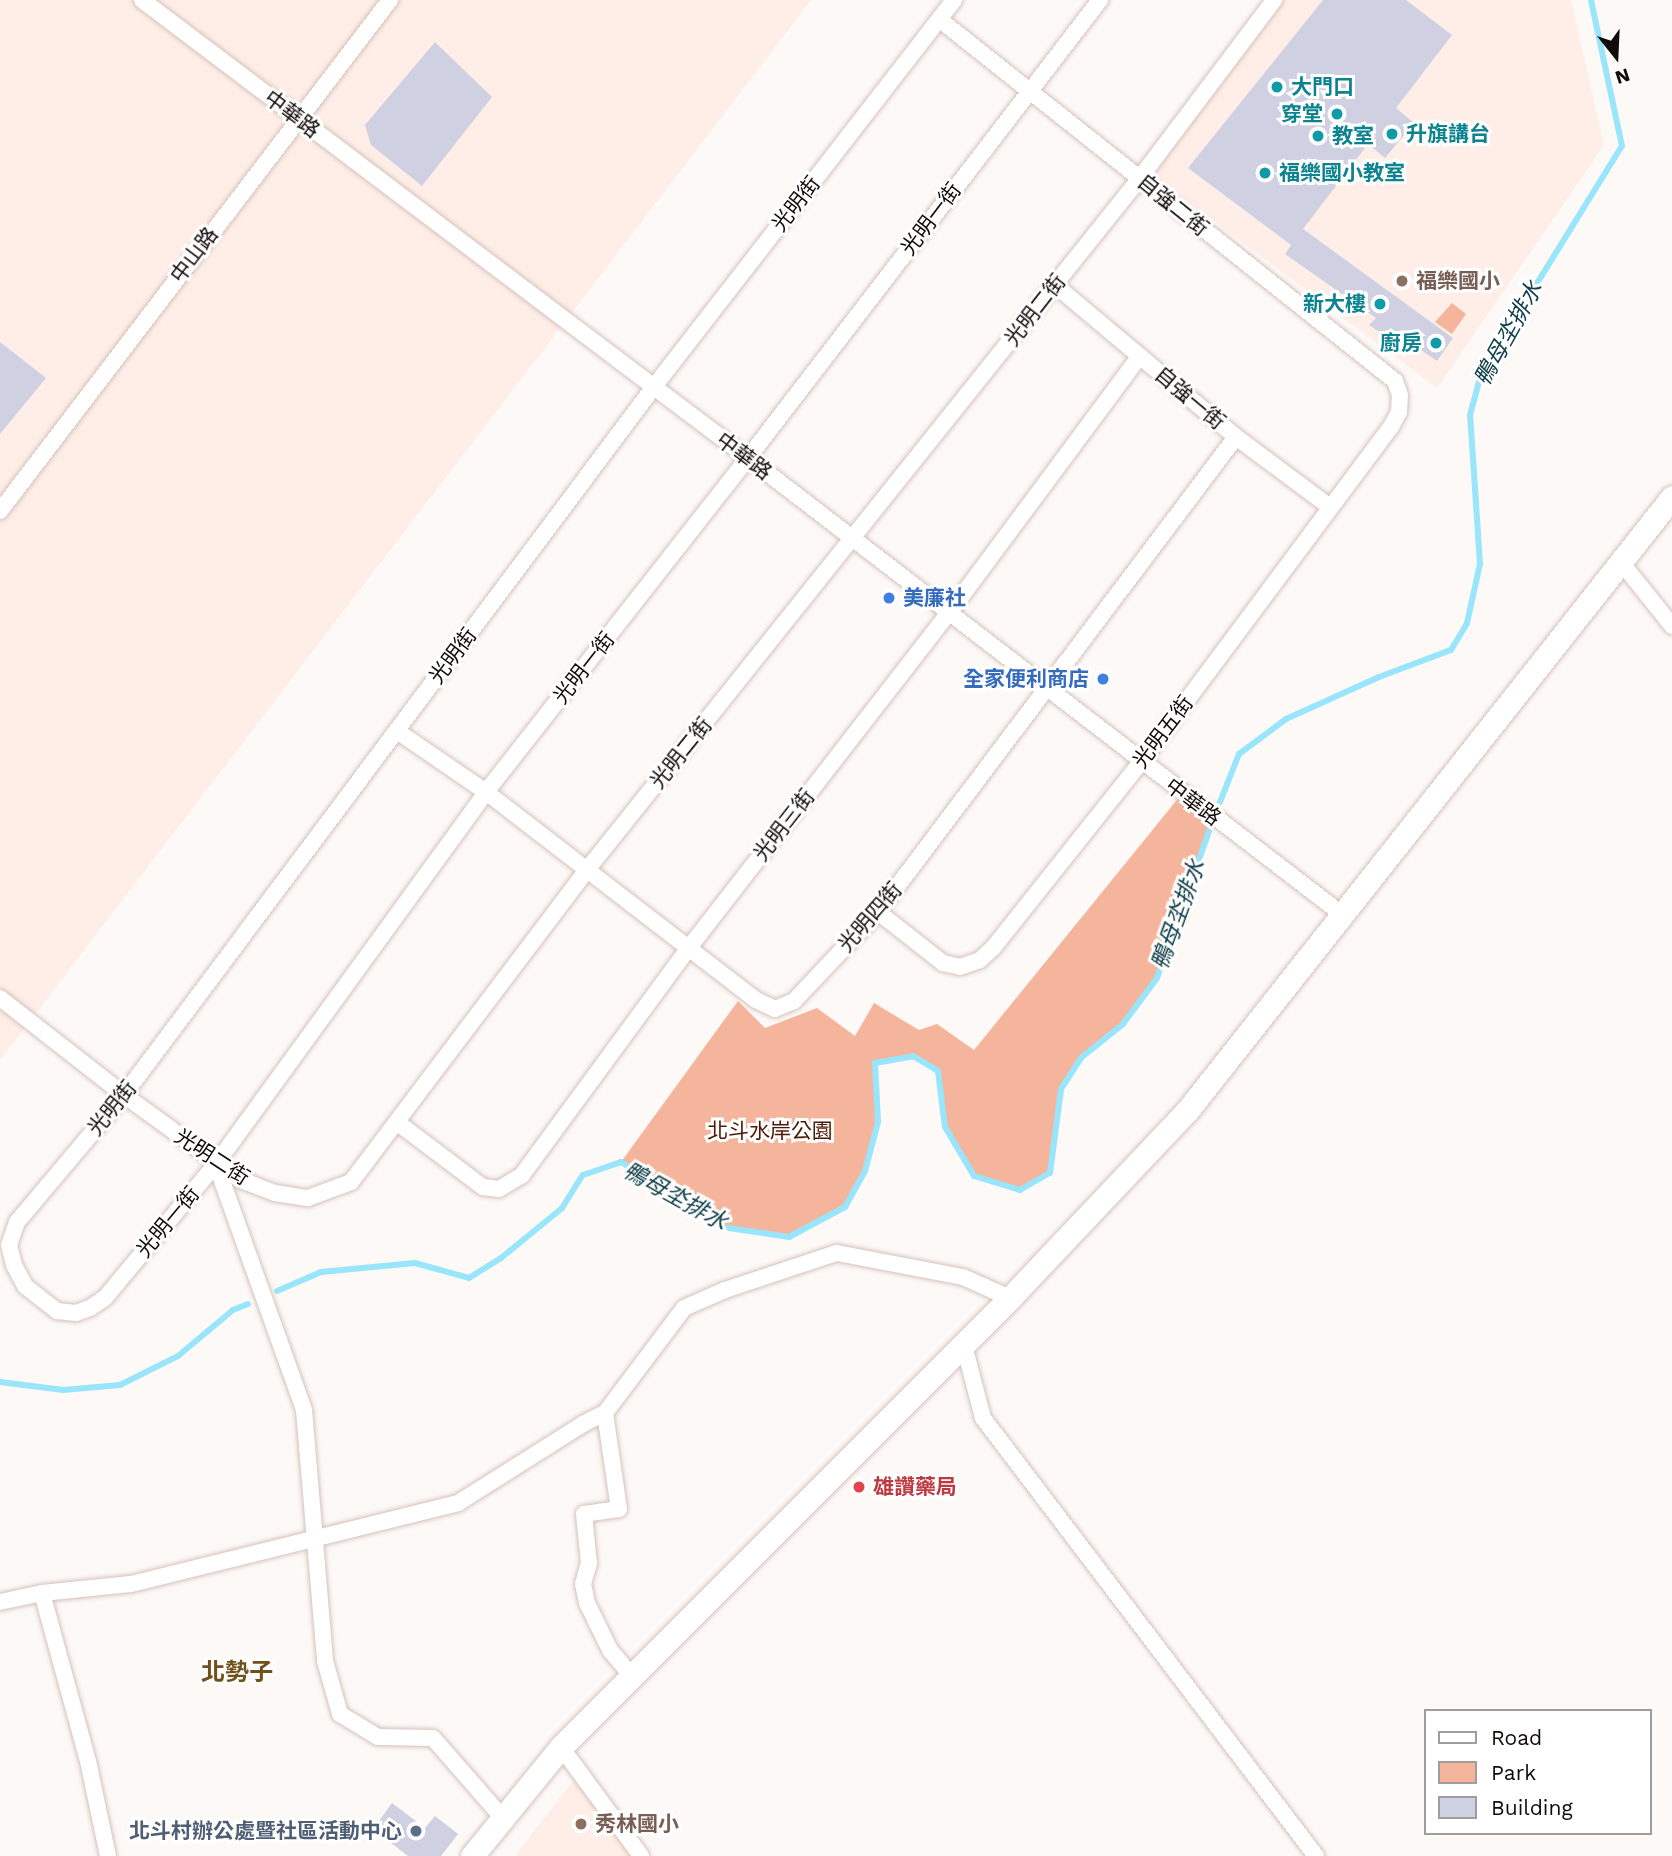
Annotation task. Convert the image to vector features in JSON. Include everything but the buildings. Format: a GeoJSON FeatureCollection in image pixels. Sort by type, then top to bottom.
{"type":"FeatureCollection","features":[{"type":"Feature","properties":{"kind":"main road"},"geometry":{"type":"LineString","coordinates":[[472,1856],[561,1747],[1010,1297],[1187,1111],[1672,497]]}},
{"type":"Feature","properties":{"kind":"street","name":"中華路"},"geometry":{"type":"LineString","coordinates":[[142,0],[748,458],[1343,915]]}},
{"type":"Feature","properties":{"kind":"street","name":"中山路"},"geometry":{"type":"LineString","coordinates":[[0,511],[390,0]]}},
{"type":"Feature","properties":{"kind":"street","name":"光明街"},"geometry":{"type":"LineString","coordinates":[[57,1311],[25,1286],[14,1265],[9,1245],[17,1222],[124,1095],[653,388],[954,0]]}},
{"type":"Feature","properties":{"kind":"street","name":"光明一街"},"geometry":{"type":"LineString","coordinates":[[57,1311],[76,1313],[106,1298],[216,1164],[486,792],[748,458],[1100,0]]}},
{"type":"Feature","properties":{"kind":"street","name":"光明二街"},"geometry":{"type":"LineString","coordinates":[[0,998],[124,1095],[241,1180],[275,1194],[308,1198],[331,1192],[351,1182],[586,871],[1140,178],[1274,0]]}},
{"type":"Feature","properties":{"kind":"street","name":"自強二街"},"geometry":{"type":"LineString","coordinates":[[939,19],[1395,381],[1400,395]]}},
{"type":"Feature","properties":{"kind":"street","name":"自強一街"},"geometry":{"type":"LineString","coordinates":[[1055,285],[1236,437],[1330,507]]}},
{"type":"Feature","properties":{"kind":"street","name":"光明三街"},"geometry":{"type":"LineString","coordinates":[[398,1123],[483,1187],[499,1189],[512,1184],[522,1175],[688,949],[948,613],[1140,356]]}},
{"type":"Feature","properties":{"kind":"street","name":"光明五街"},"geometry":{"type":"LineString","coordinates":[[878,912],[943,963],[960,967],[979,960],[993,948],[1141,762],[1391,427],[1399,412],[1400,395]]}},
{"type":"Feature","properties":{"kind":"street","name":"光明四街"},"geometry":{"type":"LineString","coordinates":[[397,731],[486,792],[756,1000],[775,1009],[794,1001],[878,912],[1236,437]]}},
{"type":"Feature","properties":{"kind":"street"},"geometry":{"type":"LineString","coordinates":[[1621,562],[1672,626]]}},
{"type":"Feature","properties":{"kind":"street"},"geometry":{"type":"LineString","coordinates":[[216,1164],[304,1410],[325,1661],[340,1714],[378,1737],[433,1738],[502,1817]]}},
{"type":"Feature","properties":{"kind":"street"},"geometry":{"type":"LineString","coordinates":[[0,1602],[42,1593],[131,1584],[458,1503],[583,1424],[605,1413],[684,1308],[725,1290],[837,1254],[963,1277],[1010,1297]]}},
{"type":"Feature","properties":{"kind":"street"},"geometry":{"type":"LineString","coordinates":[[958,1348],[967,1357],[983,1418],[1316,1856]]}},
{"type":"Feature","properties":{"kind":"street"},"geometry":{"type":"LineString","coordinates":[[605,1413],[619,1509],[584,1514],[589,1563],[583,1584],[587,1603],[610,1650],[632,1676]]}},
{"type":"Feature","properties":{"kind":"street"},"geometry":{"type":"LineString","coordinates":[[42,1593],[88,1761],[108,1856]]}},
{"type":"Feature","properties":{"kind":"street"},"geometry":{"type":"LineString","coordinates":[[561,1747],[641,1856]]}},
{"type":"Feature","properties":{"kind":"shaded area"},"geometry":{"type":"Polygon","coordinates":[[[0,0],[811,0],[0,1060],[0,0]]]}},
{"type":"Feature","properties":{"kind":"shaded area","name":"福樂國小"},"geometry":{"type":"Polygon","coordinates":[[[1284,0],[1571,0],[1604,145],[1437,388],[1151,174],[1284,0]]]}},
{"type":"Feature","properties":{"kind":"shaded area","name":"秀林國小"},"geometry":{"type":"Polygon","coordinates":[[[573,1781],[638,1837],[643,1856],[515,1856],[573,1781]]]}},
{"type":"Feature","properties":{"kind":"green space"},"geometry":{"type":"Polygon","coordinates":[[[1452,303],[1466,314],[1452,334],[1435,322],[1452,303]]]}},
{"type":"Feature","properties":{"kind":"green space","name":"北斗水岸公園"},"geometry":{"type":"Polygon","coordinates":[[[1180,796],[1213,820],[1157,978],[1125,1022],[1081,1059],[1061,1089],[1050,1173],[1020,1190],[974,1174],[945,1127],[938,1071],[913,1056],[876,1063],[878,1122],[861,1179],[845,1207],[789,1237],[722,1227],[621,1162],[738,1001],[765,1028],[817,1008],[855,1036],[874,1003],[919,1030],[937,1024],[974,1050],[1180,796]]]}},
{"type":"Feature","properties":{"kind":"waterway","name":"鴨母坔排水"},"geometry":{"type":"LineString","coordinates":[[1220,802],[1239,754],[1286,719],[1379,677],[1451,650],[1467,623],[1480,564],[1470,415],[1481,374],[1622,146],[1591,0]]}},
{"type":"Feature","properties":{"kind":"waterway","name":"鴨母坔排水"},"geometry":{"type":"LineString","coordinates":[[277,1291],[321,1272],[415,1263],[469,1278],[501,1258],[562,1208],[583,1175],[621,1162],[722,1227],[789,1237],[845,1207],[865,1171],[878,1122],[875,1063],[913,1056],[938,1071],[945,1127],[974,1176],[1020,1190],[1050,1173],[1061,1089],[1082,1057],[1123,1024],[1157,978],[1213,820]]}},
{"type":"Feature","properties":{"kind":"waterway","name":"鴨母坔排水"},"geometry":{"type":"LineString","coordinates":[[0,1382],[63,1390],[120,1385],[178,1356],[233,1310],[248,1304]]}},
{"type":"Feature","properties":{"kind":"place","name":"大門口"},"geometry":{"type":"Point","coordinates":[1277,87]}},
{"type":"Feature","properties":{"kind":"place","name":"穿堂"},"geometry":{"type":"Point","coordinates":[1337,114]}},
{"type":"Feature","properties":{"kind":"place","name":"升旗講台"},"geometry":{"type":"Point","coordinates":[1392,134]}},
{"type":"Feature","properties":{"kind":"place","name":"教室"},"geometry":{"type":"Point","coordinates":[1318,136]}},
{"type":"Feature","properties":{"kind":"place","name":"福樂國小教室"},"geometry":{"type":"Point","coordinates":[1265,173]}},
{"type":"Feature","properties":{"kind":"place","name":"福樂國小"},"geometry":{"type":"Point","coordinates":[1402,281]}},
{"type":"Feature","properties":{"kind":"place","name":"新大樓"},"geometry":{"type":"Point","coordinates":[1380,304]}},
{"type":"Feature","properties":{"kind":"place","name":"廚房"},"geometry":{"type":"Point","coordinates":[1436,343]}},
{"type":"Feature","properties":{"kind":"place","name":"美廉社"},"geometry":{"type":"Point","coordinates":[889,598]}},
{"type":"Feature","properties":{"kind":"place","name":"全家便利商店"},"geometry":{"type":"Point","coordinates":[1103,679]}},
{"type":"Feature","properties":{"kind":"place","name":"雄讚藥局"},"geometry":{"type":"Point","coordinates":[859,1487]}},
{"type":"Feature","properties":{"kind":"place","name":"秀林國小"},"geometry":{"type":"Point","coordinates":[581,1824]}},
{"type":"Feature","properties":{"kind":"place","name":"北斗村辦公處暨社區活動中心"},"geometry":{"type":"Point","coordinates":[416,1831]}},
{"type":"Feature","properties":{"kind":"district","name":"北勢子"},"geometry":{"type":"Point","coordinates":[237,1673]}}]}
